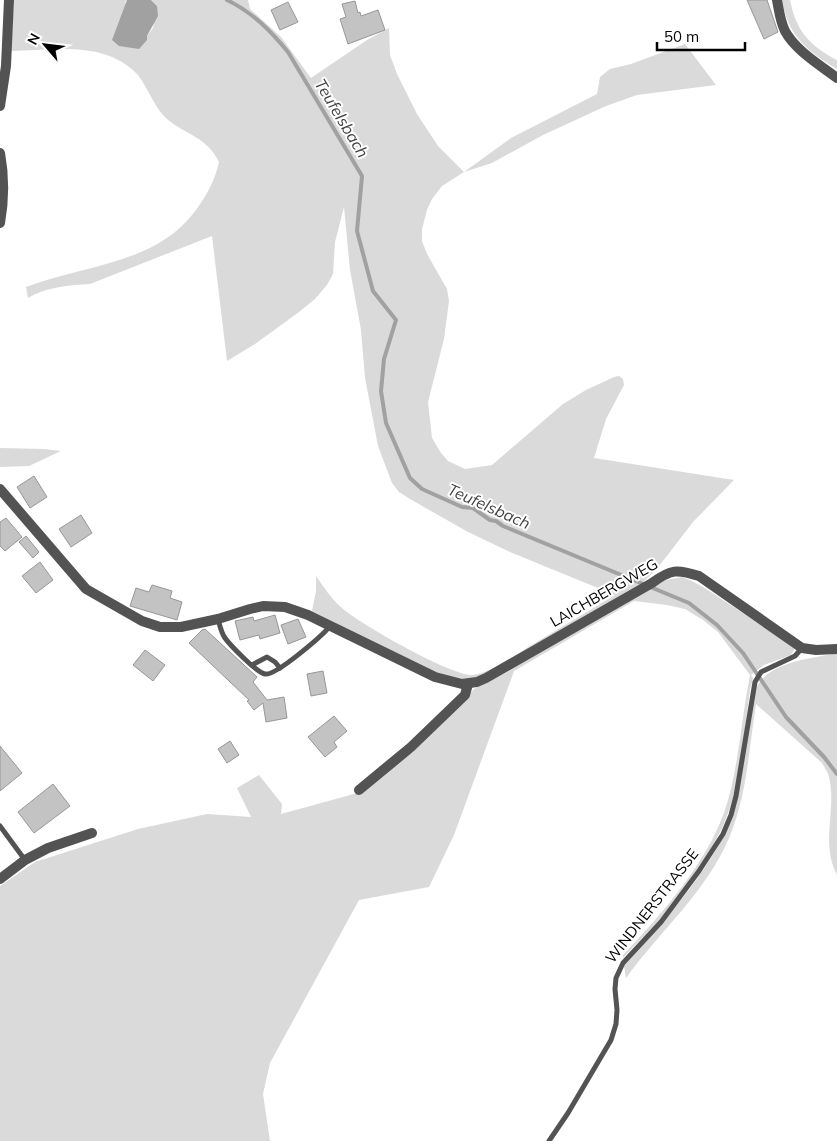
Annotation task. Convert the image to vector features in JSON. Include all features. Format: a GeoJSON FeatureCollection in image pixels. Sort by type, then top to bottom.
{"type":"FeatureCollection","features":[{"type":"Feature","properties":{"kind":"street"},"geometry":{"type":"LineString","coordinates":[[0,106],[6,66],[9,0]]}},
{"type":"Feature","properties":{"kind":"street"},"geometry":{"type":"LineString","coordinates":[[777,0],[785,32],[797,46],[837,78]]}},
{"type":"Feature","properties":{"kind":"street"},"geometry":{"type":"LineString","coordinates":[[0,153],[3,169],[0,223]]}},
{"type":"Feature","properties":{"kind":"street"},"geometry":{"type":"LineString","coordinates":[[0,489],[72,574],[92,592],[142,621],[160,627],[181,627],[218,620],[250,608],[274,606],[297,610],[435,677],[456,683],[468,684],[465,695],[393,763],[359,790]]}},
{"type":"Feature","properties":{"kind":"street","name":"LAICHBERGWEG"},"geometry":{"type":"LineString","coordinates":[[468,684],[486,678],[526,656],[673,571],[681,571],[699,576],[802,648]]}},
{"type":"Feature","properties":{"kind":"street"},"geometry":{"type":"LineString","coordinates":[[802,648],[816,650],[837,649]]}},
{"type":"Feature","properties":{"kind":"street"},"geometry":{"type":"LineString","coordinates":[[0,879],[25,860],[48,848],[92,833]]}},
{"type":"Feature","properties":{"kind":"lane"},"geometry":{"type":"LineString","coordinates":[[218,620],[226,640],[263,674],[268,674],[280,668],[318,640],[330,626]]}},
{"type":"Feature","properties":{"kind":"lane","name":"WINDNERSTRASSE"},"geometry":{"type":"LineString","coordinates":[[548,1141],[568,1113],[611,1040],[616,1017],[616,978],[623,963],[671,910],[700,871],[731,815],[738,787],[754,682],[761,672],[795,656],[802,648]]}},
{"type":"Feature","properties":{"kind":"lane"},"geometry":{"type":"LineString","coordinates":[[252,665],[257,660],[267,657],[280,668]]}},
{"type":"Feature","properties":{"kind":"lane"},"geometry":{"type":"LineString","coordinates":[[0,826],[25,860]]}},
{"type":"Feature","properties":{"kind":"shaded area"},"geometry":{"type":"Polygon","coordinates":[[[14,0],[127,0],[125,2],[147,36],[153,28],[157,6],[151,0],[248,0],[250,9],[281,37],[311,78],[367,40],[389,28],[390,55],[397,74],[417,114],[438,146],[464,172],[442,186],[432,199],[422,229],[422,241],[427,254],[447,289],[449,301],[444,339],[428,402],[432,438],[441,453],[448,461],[465,469],[492,465],[563,404],[586,390],[619,376],[623,379],[624,385],[606,419],[594,458],[734,480],[693,522],[656,570],[639,586],[477,678],[459,680],[438,675],[312,611],[316,591],[316,576],[338,604],[366,625],[427,659],[462,673],[473,675],[480,674],[502,663],[615,595],[510,552],[468,532],[399,492],[392,483],[378,446],[365,378],[361,330],[350,270],[344,207],[335,242],[333,274],[327,285],[315,299],[299,312],[255,344],[227,361],[212,236],[90,284],[50,289],[28,298],[26,287],[118,260],[161,242],[179,228],[204,199],[219,162],[202,142],[167,119],[155,104],[138,75],[125,64],[111,56],[95,52],[61,49],[11,51],[14,0]]]}},
{"type":"Feature","properties":{"kind":"shaded area"},"geometry":{"type":"Polygon","coordinates":[[[127,0],[151,0],[157,6],[158,16],[147,36],[147,40],[139,49],[119,46],[112,40],[127,0]]]}},
{"type":"Feature","properties":{"kind":"shaded area"},"geometry":{"type":"Polygon","coordinates":[[[782,0],[790,0],[794,16],[805,36],[816,47],[837,60],[837,69],[808,49],[794,33],[785,13],[782,0]]]}},
{"type":"Feature","properties":{"kind":"shaded area"},"geometry":{"type":"Polygon","coordinates":[[[685,44],[716,85],[637,95],[606,106],[543,135],[492,163],[464,172],[511,138],[597,94],[600,77],[610,69],[631,64],[685,44]]]}},
{"type":"Feature","properties":{"kind":"shaded area"},"geometry":{"type":"Polygon","coordinates":[[[0,448],[61,451],[29,466],[0,467],[0,448]]]}},
{"type":"Feature","properties":{"kind":"shaded area"},"geometry":{"type":"Polygon","coordinates":[[[682,577],[712,593],[794,648],[794,650],[791,655],[764,665],[751,675],[753,678],[738,774],[725,821],[712,848],[675,902],[623,958],[623,955],[682,887],[695,869],[717,830],[725,810],[734,777],[750,675],[718,632],[703,620],[685,609],[634,601],[514,671],[454,835],[429,887],[359,900],[270,1063],[263,1094],[270,1141],[0,1141],[0,886],[35,862],[138,829],[207,814],[251,817],[237,788],[259,775],[282,804],[281,814],[361,792],[418,747],[474,689],[509,671],[666,580],[682,577]]]}},
{"type":"Feature","properties":{"kind":"shaded area"},"geometry":{"type":"Polygon","coordinates":[[[837,653],[837,875],[832,863],[830,850],[831,789],[827,772],[822,763],[756,704],[744,789],[729,838],[719,858],[695,894],[626,978],[624,966],[684,897],[710,860],[731,820],[756,688],[762,679],[781,667],[837,653]]]}},
{"type":"Feature","properties":{"kind":"building"},"geometry":{"type":"Polygon","coordinates":[[[747,0],[767,0],[778,32],[764,39],[747,0]]]}},
{"type":"Feature","properties":{"kind":"building"},"geometry":{"type":"Polygon","coordinates":[[[355,1],[358,13],[360,12],[361,16],[378,10],[385,30],[348,44],[340,19],[346,17],[342,4],[355,1]]]}},
{"type":"Feature","properties":{"kind":"building"},"geometry":{"type":"Polygon","coordinates":[[[288,2],[298,22],[280,30],[271,10],[288,2]]]}},
{"type":"Feature","properties":{"kind":"building"},"geometry":{"type":"Polygon","coordinates":[[[34,476],[47,497],[30,508],[17,487],[34,476]]]}},
{"type":"Feature","properties":{"kind":"building"},"geometry":{"type":"Polygon","coordinates":[[[81,515],[92,533],[71,547],[59,529],[81,515]]]}},
{"type":"Feature","properties":{"kind":"building"},"geometry":{"type":"Polygon","coordinates":[[[6,518],[22,537],[5,551],[0,546],[0,522],[6,518]]]}},
{"type":"Feature","properties":{"kind":"building"},"geometry":{"type":"Polygon","coordinates":[[[26,536],[39,552],[33,558],[19,542],[26,536]]]}},
{"type":"Feature","properties":{"kind":"building"},"geometry":{"type":"Polygon","coordinates":[[[40,562],[53,580],[36,593],[22,576],[40,562]]]}},
{"type":"Feature","properties":{"kind":"building"},"geometry":{"type":"Polygon","coordinates":[[[152,585],[172,591],[170,598],[182,602],[177,620],[130,606],[136,588],[149,592],[152,585]]]}},
{"type":"Feature","properties":{"kind":"building"},"geometry":{"type":"Polygon","coordinates":[[[275,615],[280,633],[260,639],[259,635],[240,640],[235,621],[253,617],[254,621],[275,615]]]}},
{"type":"Feature","properties":{"kind":"building"},"geometry":{"type":"Polygon","coordinates":[[[298,619],[306,637],[288,644],[281,625],[298,619]]]}},
{"type":"Feature","properties":{"kind":"building"},"geometry":{"type":"Polygon","coordinates":[[[205,629],[257,677],[253,682],[267,700],[284,697],[287,718],[266,722],[263,703],[254,710],[247,701],[249,700],[189,643],[205,629]]]}},
{"type":"Feature","properties":{"kind":"building"},"geometry":{"type":"Polygon","coordinates":[[[145,650],[165,665],[153,681],[133,665],[145,650]]]}},
{"type":"Feature","properties":{"kind":"building"},"geometry":{"type":"Polygon","coordinates":[[[323,671],[327,693],[311,696],[307,674],[323,671]]]}},
{"type":"Feature","properties":{"kind":"building"},"geometry":{"type":"Polygon","coordinates":[[[334,716],[347,731],[334,742],[337,747],[325,757],[308,737],[334,716]]]}},
{"type":"Feature","properties":{"kind":"building"},"geometry":{"type":"Polygon","coordinates":[[[230,741],[239,755],[227,763],[218,749],[230,741]]]}},
{"type":"Feature","properties":{"kind":"building"},"geometry":{"type":"Polygon","coordinates":[[[0,746],[22,773],[0,791],[0,746]]]}},
{"type":"Feature","properties":{"kind":"building"},"geometry":{"type":"Polygon","coordinates":[[[53,784],[70,806],[34,833],[18,812],[53,784]]]}},
{"type":"Feature","properties":{"kind":"waterway","name":"Teufelsbach"},"geometry":{"type":"LineString","coordinates":[[227,0],[245,10],[260,22],[288,52],[362,176],[357,231],[373,291],[396,320],[384,359],[381,391],[386,423],[410,478],[422,489],[462,507],[473,508],[490,520],[496,521],[503,526],[689,603],[717,625],[743,653],[786,717],[824,757],[837,774]]}}]}
